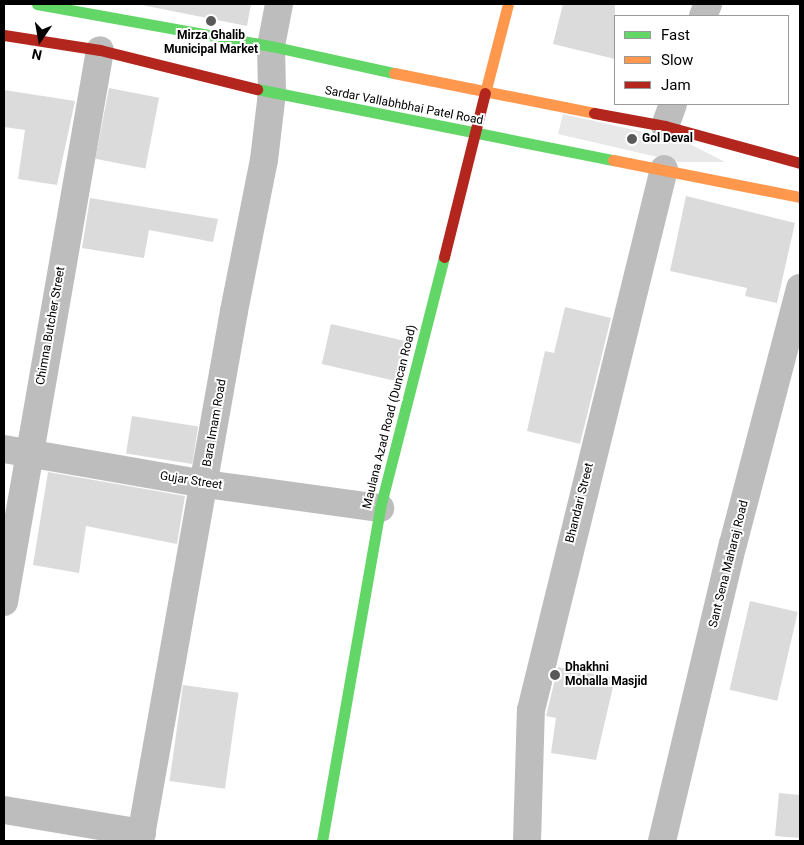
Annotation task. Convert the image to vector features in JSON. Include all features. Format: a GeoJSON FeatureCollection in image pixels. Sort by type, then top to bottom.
{"type":"FeatureCollection","features":[{"type":"Feature","properties":{"kind":"main road"},"geometry":{"type":"LineString","coordinates":[[37,4],[271,46],[487,94],[669,115],[800,163]]}},
{"type":"Feature","properties":{"kind":"main road","name":"Maulana Azad Road (Duncan Road)"},"geometry":{"type":"LineString","coordinates":[[322,841],[380,508],[477,135],[508,4]]}},
{"type":"Feature","properties":{"kind":"main road","name":"Sardar Vallabhbhai Patel Road"},"geometry":{"type":"LineString","coordinates":[[4,35],[100,50],[272,93],[477,135],[664,169],[800,197]]}},
{"type":"Feature","properties":{"kind":"street","name":"Bara Imam Road"},"geometry":{"type":"LineString","coordinates":[[141,837],[264,160],[272,93],[271,46],[279,4]]}},
{"type":"Feature","properties":{"kind":"street","name":"Chimna Butcher Street"},"geometry":{"type":"LineString","coordinates":[[4,602],[16,451],[100,50]]}},
{"type":"Feature","properties":{"kind":"street","name":"Bhandari Street"},"geometry":{"type":"LineString","coordinates":[[527,841],[531,710],[664,169]]}},
{"type":"Feature","properties":{"kind":"street","name":"Sant Sena Maharaj Road"},"geometry":{"type":"LineString","coordinates":[[662,841],[736,535],[800,288]]}},
{"type":"Feature","properties":{"kind":"street","name":"Gujar Street"},"geometry":{"type":"LineString","coordinates":[[16,451],[204,484],[380,508]]}},
{"type":"Feature","properties":{"kind":"street"},"geometry":{"type":"LineString","coordinates":[[4,811],[141,837]]}},
{"type":"Feature","properties":{"kind":"shaded area"},"geometry":{"type":"Polygon","coordinates":[[[563,114],[684,141],[725,162],[679,162],[558,134],[563,114]]]}},
{"type":"Feature","properties":{"kind":"building"},"geometry":{"type":"Polygon","coordinates":[[[137,4],[251,4],[247,26],[137,4]]]}},
{"type":"Feature","properties":{"kind":"building"},"geometry":{"type":"Polygon","coordinates":[[[563,4],[615,4],[614,59],[553,44],[563,4]]]}},
{"type":"Feature","properties":{"kind":"building"},"geometry":{"type":"Polygon","coordinates":[[[109,88],[159,98],[145,168],[95,159],[109,88]]]}},
{"type":"Feature","properties":{"kind":"building"},"geometry":{"type":"Polygon","coordinates":[[[4,90],[75,101],[57,185],[18,179],[25,130],[4,127],[4,90]]]}},
{"type":"Feature","properties":{"kind":"building"},"geometry":{"type":"Polygon","coordinates":[[[686,196],[795,223],[777,303],[745,296],[747,288],[670,271],[686,196]]]}},
{"type":"Feature","properties":{"kind":"building"},"geometry":{"type":"Polygon","coordinates":[[[90,198],[218,219],[213,242],[149,230],[144,258],[82,248],[90,198]]]}},
{"type":"Feature","properties":{"kind":"building"},"geometry":{"type":"Polygon","coordinates":[[[565,307],[611,318],[580,444],[527,431],[545,351],[554,353],[565,307]]]}},
{"type":"Feature","properties":{"kind":"building"},"geometry":{"type":"Polygon","coordinates":[[[331,324],[406,341],[397,381],[322,364],[331,324]]]}},
{"type":"Feature","properties":{"kind":"building"},"geometry":{"type":"Polygon","coordinates":[[[132,416],[198,426],[192,464],[126,454],[132,416]]]}},
{"type":"Feature","properties":{"kind":"building"},"geometry":{"type":"Polygon","coordinates":[[[48,472],[185,496],[177,544],[86,526],[79,573],[33,565],[48,472]]]}},
{"type":"Feature","properties":{"kind":"building"},"geometry":{"type":"Polygon","coordinates":[[[750,601],[798,612],[777,701],[730,690],[750,601]]]}},
{"type":"Feature","properties":{"kind":"building"},"geometry":{"type":"Polygon","coordinates":[[[558,667],[615,678],[596,760],[551,753],[556,718],[546,716],[558,667]]]}},
{"type":"Feature","properties":{"kind":"building"},"geometry":{"type":"Polygon","coordinates":[[[183,685],[238,693],[225,789],[170,781],[183,685]]]}},
{"type":"Feature","properties":{"kind":"building"},"geometry":{"type":"Polygon","coordinates":[[[779,793],[800,795],[800,838],[775,836],[779,793]]]}},
{"type":"Feature","properties":{"kind":"traffic: fast"},"geometry":{"type":"LineString","coordinates":[[37,4],[271,46],[394,73]]}},
{"type":"Feature","properties":{"kind":"traffic: fast"},"geometry":{"type":"LineString","coordinates":[[257,89],[613,160]]}},
{"type":"Feature","properties":{"kind":"traffic: fast"},"geometry":{"type":"LineString","coordinates":[[322,841],[380,508],[444,257]]}},
{"type":"Feature","properties":{"kind":"traffic: slow"},"geometry":{"type":"LineString","coordinates":[[485,93],[508,4]]}},
{"type":"Feature","properties":{"kind":"traffic: slow"},"geometry":{"type":"LineString","coordinates":[[394,73],[594,113]]}},
{"type":"Feature","properties":{"kind":"traffic: slow"},"geometry":{"type":"LineString","coordinates":[[613,160],[800,197]]}},
{"type":"Feature","properties":{"kind":"traffic: jam"},"geometry":{"type":"LineString","coordinates":[[4,35],[100,50],[257,89]]}},
{"type":"Feature","properties":{"kind":"traffic: jam"},"geometry":{"type":"LineString","coordinates":[[444,257],[485,93]]}},
{"type":"Feature","properties":{"kind":"traffic: jam"},"geometry":{"type":"LineString","coordinates":[[594,113],[665,126],[800,163]]}},
{"type":"Feature","properties":{"kind":"place","name":"Mirza Ghalib Municipal Market"},"geometry":{"type":"Point","coordinates":[211,21]}},
{"type":"Feature","properties":{"kind":"place","name":"Gol Deval"},"geometry":{"type":"Point","coordinates":[632,139]}},
{"type":"Feature","properties":{"kind":"place","name":"Dhakhni Mohalla Masjid"},"geometry":{"type":"Point","coordinates":[555,675]}}]}
